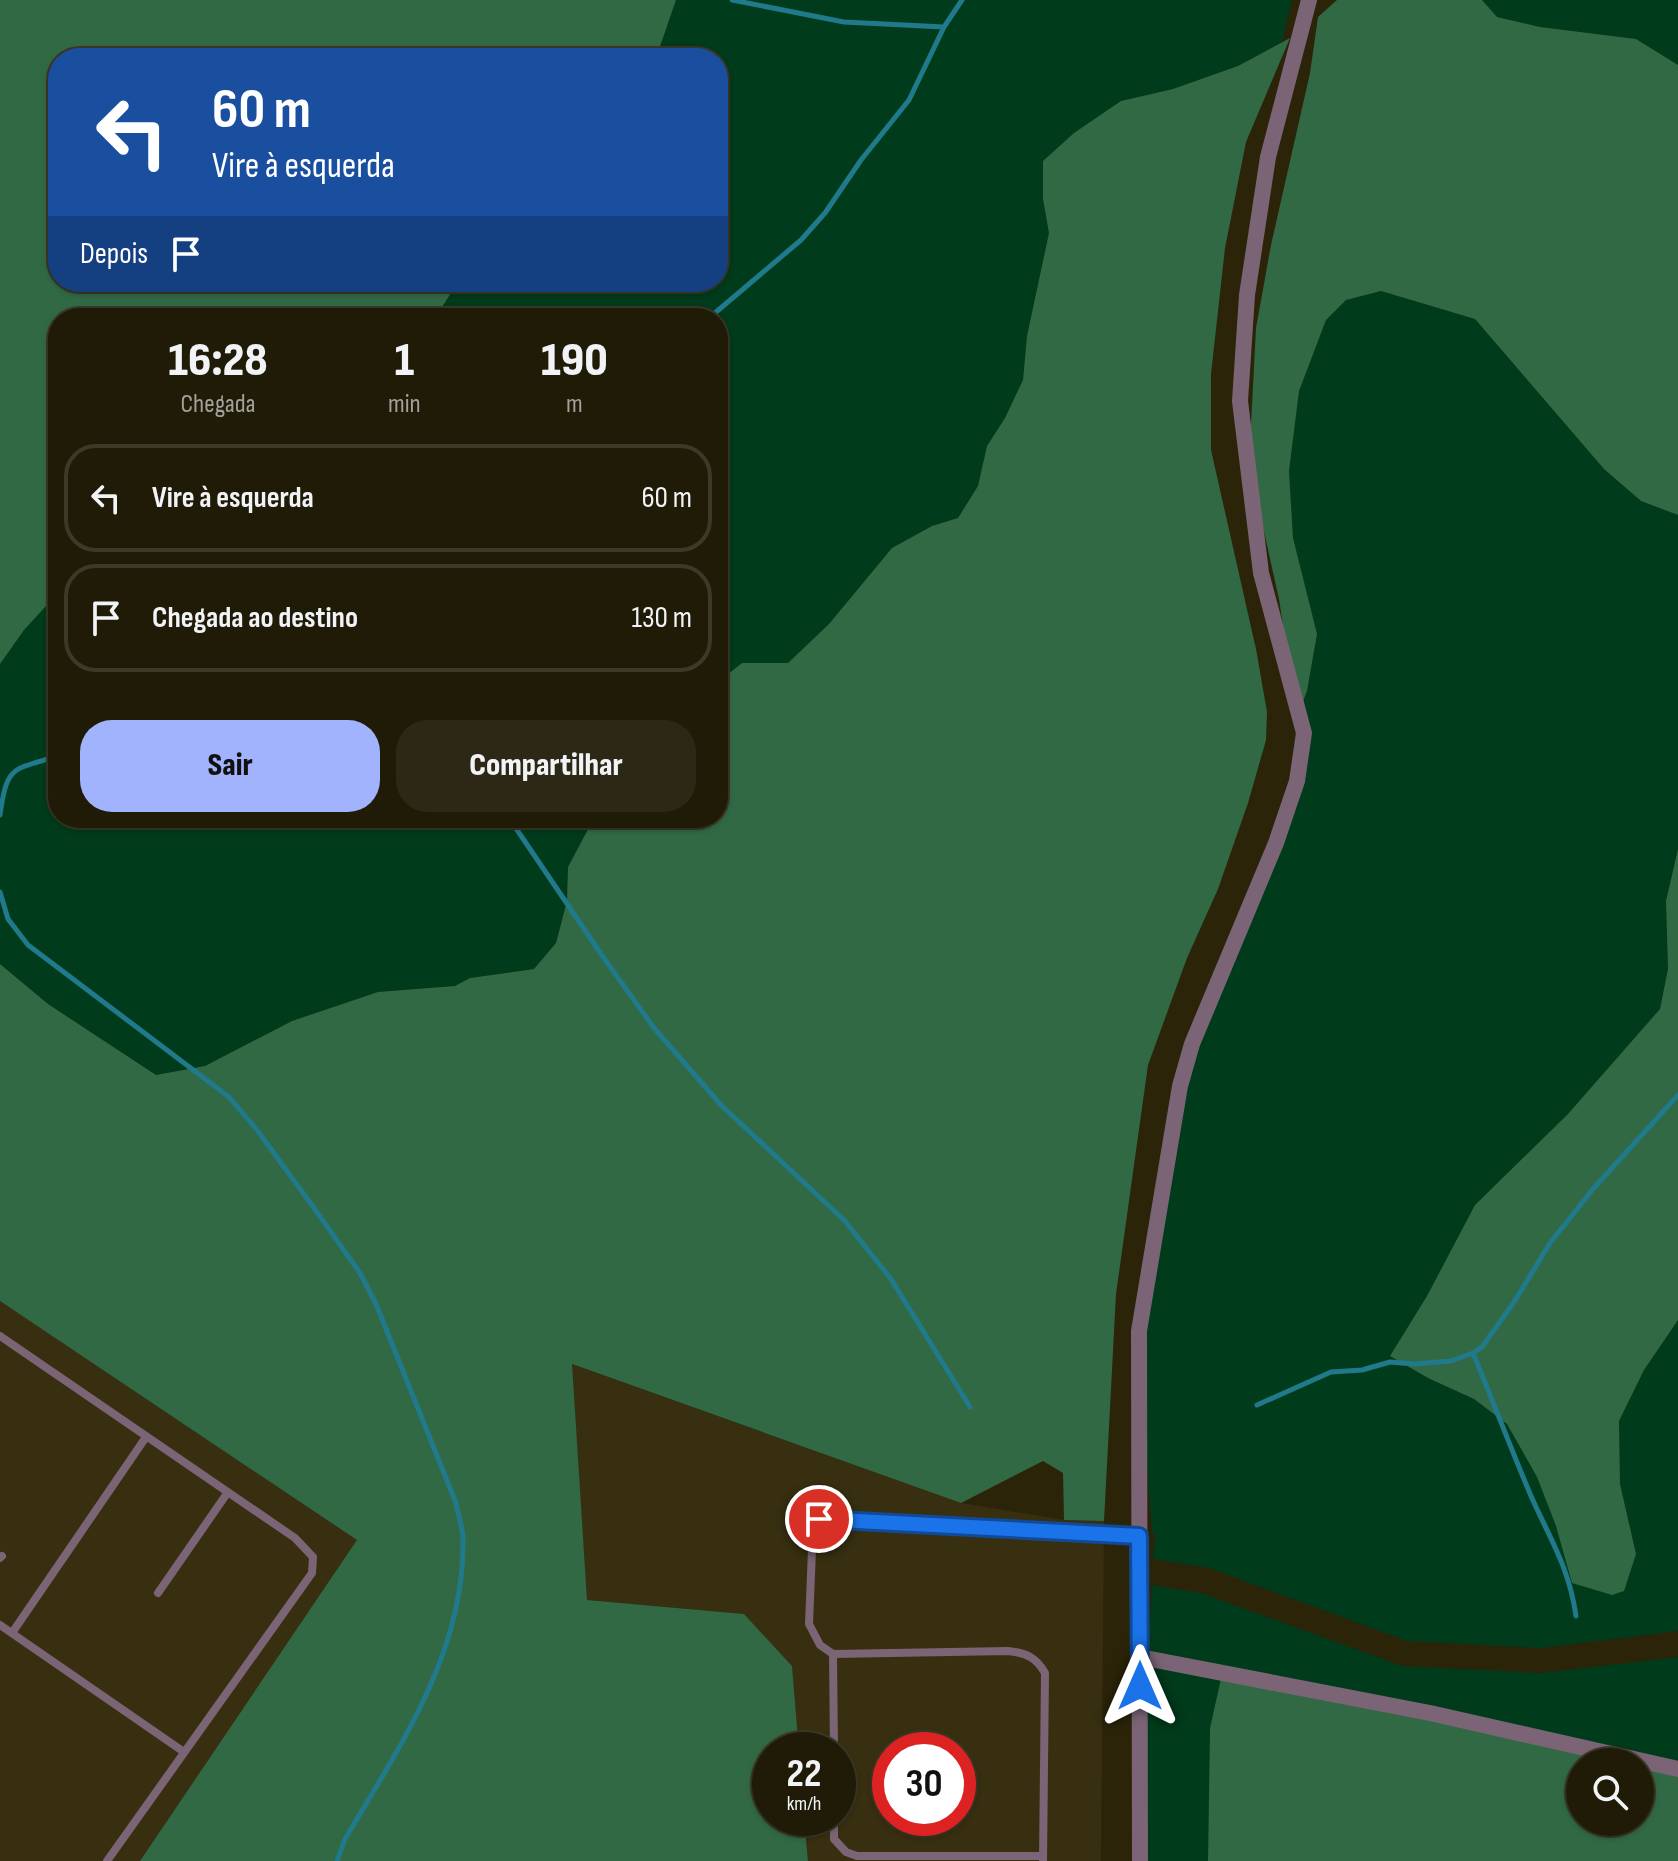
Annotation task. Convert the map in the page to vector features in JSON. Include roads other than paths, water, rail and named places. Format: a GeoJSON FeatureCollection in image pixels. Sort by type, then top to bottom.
{"type":"FeatureCollection","features":[{"type":"Feature","properties":{"kind":"street"},"geometry":{"type":"LineString","coordinates":[[1140,1861],[1139,1331],[1180,1086],[1204,1014],[1276,843],[1297,781],[1304,733],[1261,573],[1240,401],[1247,295],[1268,157],[1309,0]]}},
{"type":"Feature","properties":{"kind":"street"},"geometry":{"type":"LineString","coordinates":[[1140,1657],[1430,1713],[1678,1769]]}},
{"type":"Feature","properties":{"kind":"lane"},"geometry":{"type":"LineString","coordinates":[[0,1336],[295,1538],[313,1557],[312,1573],[107,1861]]}},
{"type":"Feature","properties":{"kind":"lane"},"geometry":{"type":"LineString","coordinates":[[12,1633],[146,1437]]}},
{"type":"Feature","properties":{"kind":"lane"},"geometry":{"type":"LineString","coordinates":[[158,1593],[228,1492]]}},
{"type":"Feature","properties":{"kind":"lane"},"geometry":{"type":"LineString","coordinates":[[834,1836],[846,1852],[857,1856],[1043,1859],[1045,1673],[1029,1655],[1008,1651],[833,1654],[820,1645],[809,1624],[811,1531],[819,1519],[1139,1536]]}},
{"type":"Feature","properties":{"kind":"lane"},"geometry":{"type":"LineString","coordinates":[[0,1625],[184,1752]]}},
{"type":"Feature","properties":{"kind":"lane"},"geometry":{"type":"LineString","coordinates":[[833,1654],[834,1732]]}},
{"type":"Feature","properties":{"kind":"waterway"},"geometry":{"type":"LineString","coordinates":[[732,0],[844,22],[944,27]]}},
{"type":"Feature","properties":{"kind":"waterway"},"geometry":{"type":"LineString","coordinates":[[721,308],[801,240],[825,213],[861,160],[909,100],[944,27],[962,0]]}},
{"type":"Feature","properties":{"kind":"waterway"},"geometry":{"type":"LineString","coordinates":[[0,815],[6,787],[14,772],[48,759]]}},
{"type":"Feature","properties":{"kind":"waterway"},"geometry":{"type":"LineString","coordinates":[[516,828],[654,1028],[721,1105],[844,1220],[891,1279],[970,1407]]}},
{"type":"Feature","properties":{"kind":"waterway"},"geometry":{"type":"LineString","coordinates":[[0,892],[8,919],[28,945],[229,1097],[257,1130],[360,1273],[376,1304],[456,1503],[463,1535],[461,1581],[441,1659],[407,1733],[345,1839],[337,1861]]}},
{"type":"Feature","properties":{"kind":"waterway"},"geometry":{"type":"LineString","coordinates":[[1257,1405],[1331,1372],[1362,1370],[1390,1362],[1451,1361],[1482,1347],[1550,1243],[1593,1189],[1678,1095]]}},
{"type":"Feature","properties":{"kind":"waterway"},"geometry":{"type":"LineString","coordinates":[[1473,1353],[1564,1568],[1576,1616]]}}]}
